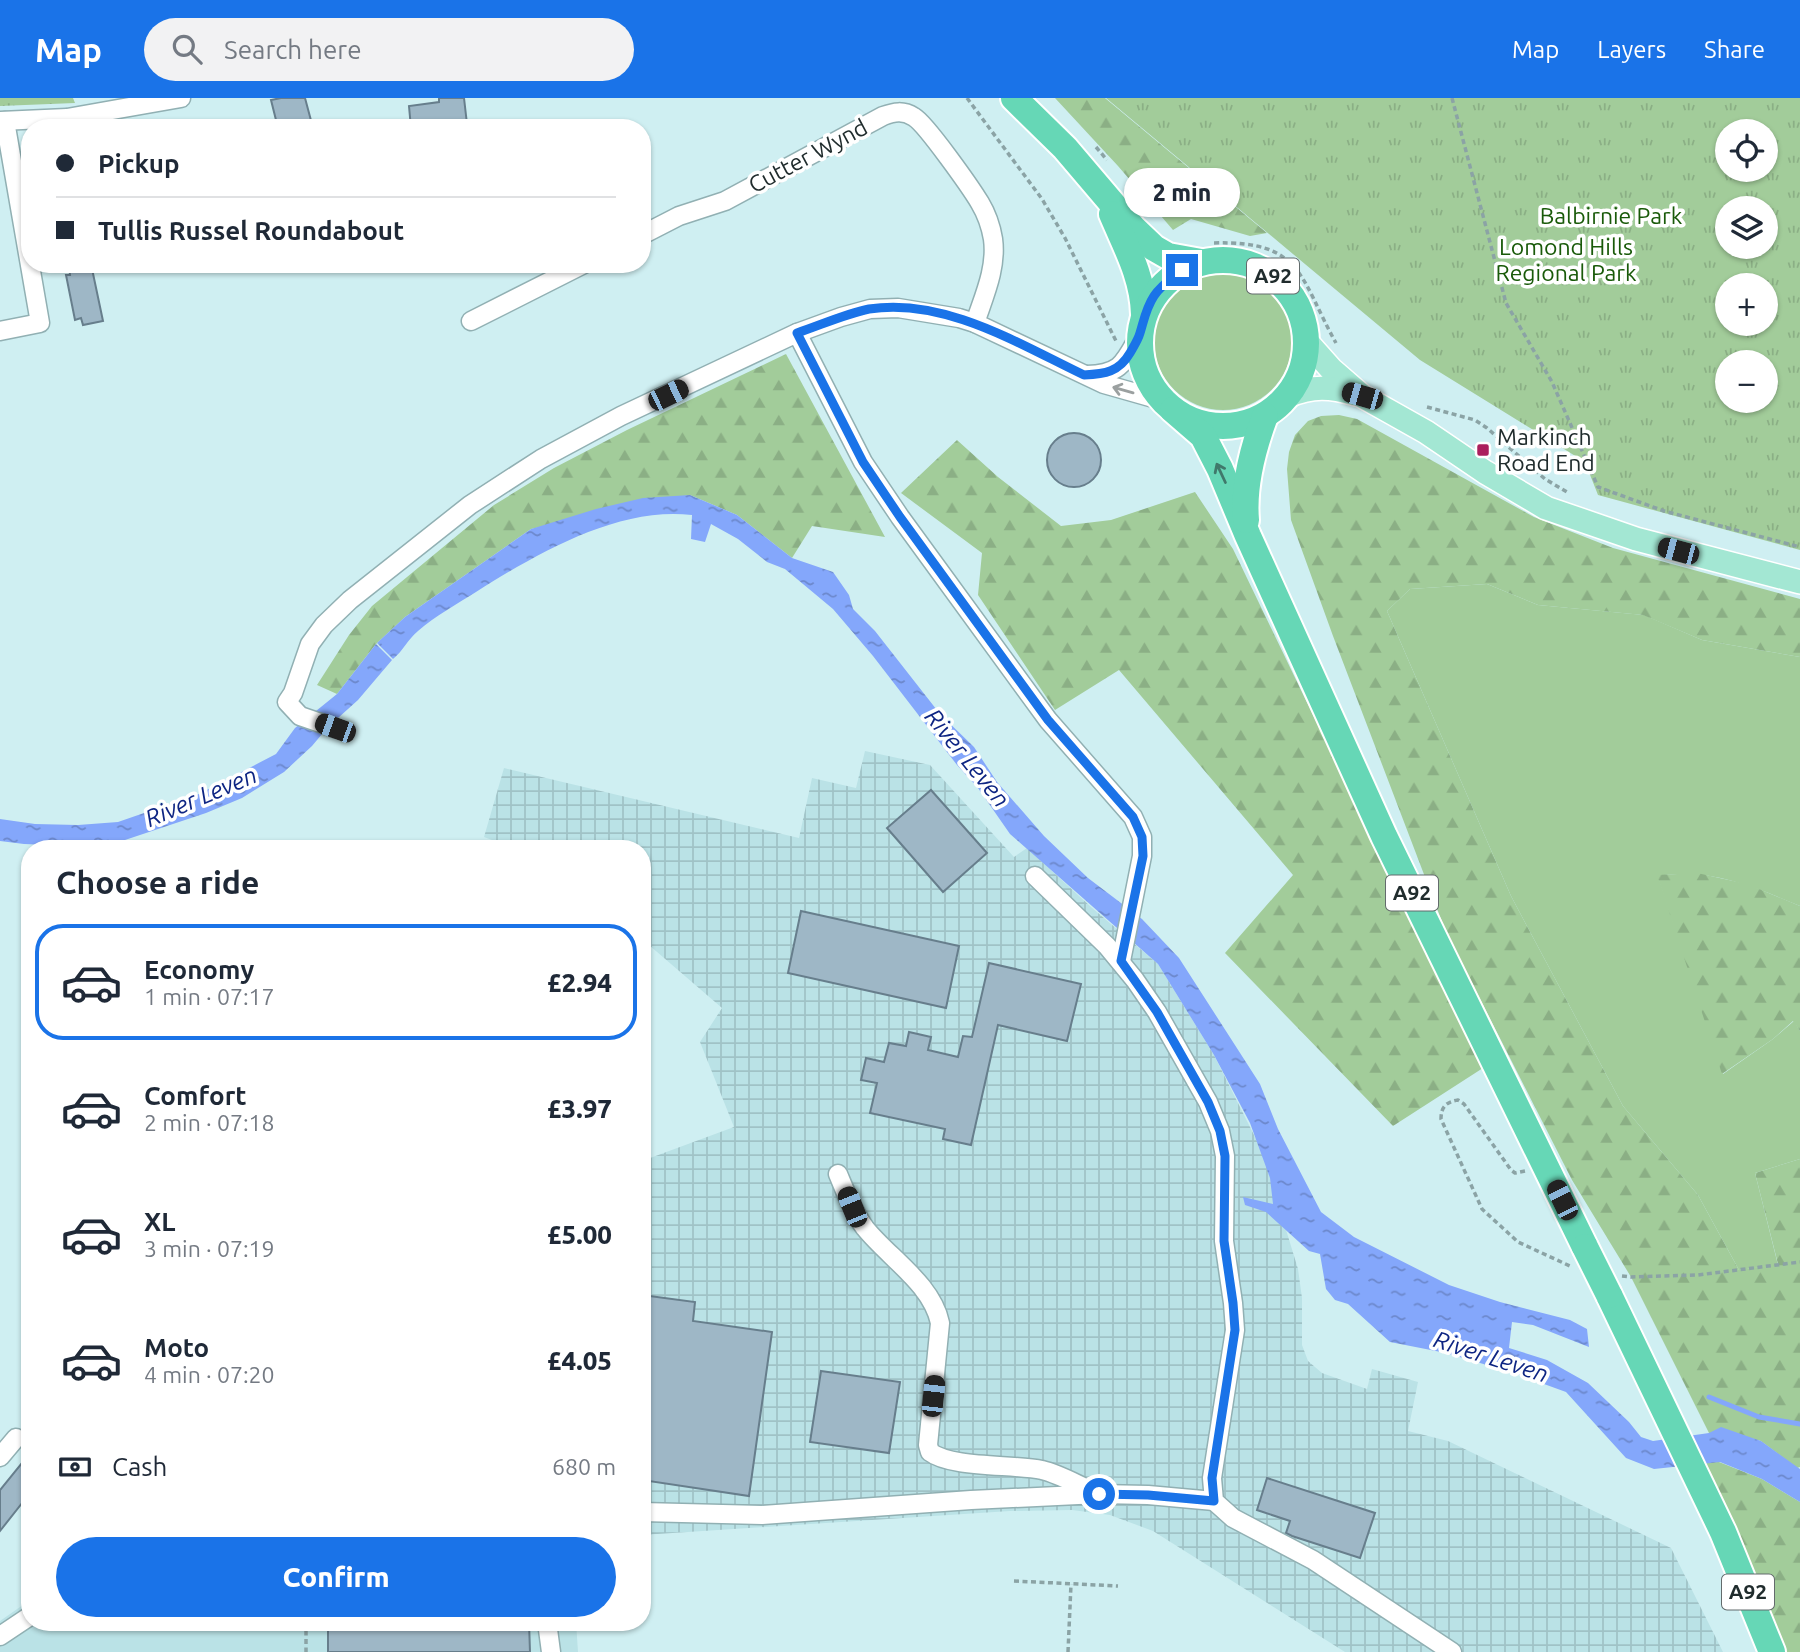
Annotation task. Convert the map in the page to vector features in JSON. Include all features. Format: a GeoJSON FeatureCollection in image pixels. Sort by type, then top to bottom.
{"type":"FeatureCollection","features":[{"type":"Feature","properties":{"kind":"highway","name":"A92"},"geometry":{"type":"LineString","coordinates":[[1014,98],[1065,148],[1133,228],[1154,248],[1168,256],[1205,253],[1251,264],[1273,276],[1291,294],[1303,317],[1307,342],[1302,370],[1288,396],[1265,416],[1242,425],[1218,427],[1194,422],[1168,406]]}},
{"type":"Feature","properties":{"kind":"highway","name":"A92"},"geometry":{"type":"LineString","coordinates":[[1097,184],[1135,266],[1143,292],[1135,331],[1146,376],[1168,406],[1203,436],[1220,469],[1384,836],[1577,1256],[1609,1295],[1723,1532],[1772,1652]]}},
{"type":"Feature","properties":{"kind":"highway","name":"A92"},"geometry":{"type":"LineString","coordinates":[[1135,331],[1153,296],[1166,281],[1205,253]]}},
{"type":"Feature","properties":{"kind":"highway","name":"A92"},"geometry":{"type":"LineString","coordinates":[[1248,536],[1245,503],[1255,443],[1265,416]]}},
{"type":"Feature","properties":{"kind":"main road"},"geometry":{"type":"LineString","coordinates":[[1307,342],[1337,361],[1362,396]]}},
{"type":"Feature","properties":{"kind":"main road"},"geometry":{"type":"LineString","coordinates":[[1288,396],[1305,388],[1321,387],[1362,396],[1426,432],[1485,472],[1546,508],[1636,539],[1800,582]]}},
{"type":"Feature","properties":{"kind":"street"},"geometry":{"type":"LineString","coordinates":[[33,119],[79,116],[181,98]]}},
{"type":"Feature","properties":{"kind":"street","name":"Cutter Wynd"},"geometry":{"type":"LineString","coordinates":[[651,230],[679,216],[715,205],[883,117],[902,112],[921,122],[979,202],[989,223],[993,237],[993,262],[975,323]]}},
{"type":"Feature","properties":{"kind":"street"},"geometry":{"type":"LineString","coordinates":[[21,120],[2,121],[21,185]]}},
{"type":"Feature","properties":{"kind":"street"},"geometry":{"type":"LineString","coordinates":[[0,331],[40,323],[34,273]]}},
{"type":"Feature","properties":{"kind":"street"},"geometry":{"type":"LineString","coordinates":[[471,321],[566,273]]}},
{"type":"Feature","properties":{"kind":"street"},"geometry":{"type":"LineString","coordinates":[[335,728],[300,716],[287,702],[293,693],[310,644],[324,625],[349,600],[445,524],[541,459],[621,416],[790,337],[870,309],[898,308],[933,313],[975,323],[1104,384],[1168,406]]}},
{"type":"Feature","properties":{"kind":"street"},"geometry":{"type":"LineString","coordinates":[[1084,375],[1115,371],[1124,364],[1135,331]]}},
{"type":"Feature","properties":{"kind":"street"},"geometry":{"type":"LineString","coordinates":[[790,337],[863,462],[900,517],[1048,720],[1133,817],[1142,837],[1143,856],[1122,955]]}},
{"type":"Feature","properties":{"kind":"street"},"geometry":{"type":"LineString","coordinates":[[1035,876],[1122,955],[1208,1102],[1220,1131],[1225,1156],[1224,1241],[1235,1330],[1212,1478],[1214,1501]]}},
{"type":"Feature","properties":{"kind":"street"},"geometry":{"type":"LineString","coordinates":[[838,1174],[852,1207],[865,1228],[925,1292],[937,1310],[940,1323],[928,1444],[930,1452],[945,1461],[1045,1471],[1099,1494]]}},
{"type":"Feature","properties":{"kind":"street"},"geometry":{"type":"LineString","coordinates":[[0,1457],[16,1438]]}},
{"type":"Feature","properties":{"kind":"street"},"geometry":{"type":"LineString","coordinates":[[651,1512],[762,1515],[1099,1494],[1214,1501],[1233,1518],[1313,1560],[1452,1652]]}},
{"type":"Feature","properties":{"kind":"street"},"geometry":{"type":"LineString","coordinates":[[0,1636],[21,1622]]}},
{"type":"Feature","properties":{"kind":"street"},"geometry":{"type":"LineString","coordinates":[[548,1631],[551,1652]]}},
{"type":"Feature","properties":{"kind":"path"},"geometry":{"type":"LineString","coordinates":[[967,98],[1042,199],[1065,238],[1118,346],[1135,331]]}},
{"type":"Feature","properties":{"kind":"path"},"geometry":{"type":"LineString","coordinates":[[1452,98],[1506,303],[1552,382],[1598,487],[1664,511],[1800,547]]}},
{"type":"Feature","properties":{"kind":"path"},"geometry":{"type":"LineString","coordinates":[[1205,253],[1249,244],[1276,254],[1295,266],[1331,332],[1337,361]]}},
{"type":"Feature","properties":{"kind":"path"},"geometry":{"type":"LineString","coordinates":[[1423,406],[1475,421],[1487,428],[1545,479],[1575,496]]}},
{"type":"Feature","properties":{"kind":"path"},"geometry":{"type":"LineString","coordinates":[[1529,1167],[1520,1173],[1511,1170],[1464,1104],[1458,1100],[1445,1104],[1441,1119],[1482,1209],[1518,1242],[1577,1256]]}},
{"type":"Feature","properties":{"kind":"path"},"geometry":{"type":"LineString","coordinates":[[1631,1278],[1698,1275],[1800,1262]]}},
{"type":"Feature","properties":{"kind":"path"},"geometry":{"type":"LineString","coordinates":[[1014,1581],[1118,1586]]}},
{"type":"Feature","properties":{"kind":"path"},"geometry":{"type":"LineString","coordinates":[[1068,1652],[1071,1584]]}},
{"type":"Feature","properties":{"kind":"path"},"geometry":{"type":"LineString","coordinates":[[306,1631],[306,1652]]}},
{"type":"Feature","properties":{"kind":"shaded area"},"geometry":{"type":"Polygon","coordinates":[[[865,751],[930,765],[1014,857],[1027,848],[1158,964],[1214,1055],[1262,1151],[1298,1269],[1302,1298],[1302,1345],[1308,1361],[1322,1373],[1367,1389],[1372,1369],[1418,1382],[1408,1431],[1448,1441],[1671,1548],[1723,1652],[1345,1652],[1153,1531],[1110,1515],[1072,1510],[1010,1511],[651,1534],[651,1158],[734,1127],[700,1042],[722,1008],[651,947],[651,840],[492,840],[484,837],[504,768],[799,838],[812,778],[856,788],[865,751]]]}},
{"type":"Feature","properties":{"kind":"shaded area"},"geometry":{"type":"Polygon","coordinates":[[[21,1606],[21,1631],[577,1631],[578,1652],[0,1652],[0,1621],[21,1606]]]}},
{"type":"Feature","properties":{"kind":"green space"},"geometry":{"type":"Polygon","coordinates":[[[0,98],[73,98],[75,103],[0,106],[0,98]]]}},
{"type":"Feature","properties":{"kind":"green space"},"geometry":{"type":"Polygon","coordinates":[[[1055,98],[1105,98],[1267,233],[1250,236],[1191,219],[1173,230],[1055,98]]]}},
{"type":"Feature","properties":{"kind":"green space","name":"Lomond Hills Regional Park"},"geometry":{"type":"Polygon","coordinates":[[[1106,98],[1800,98],[1800,550],[1598,495],[1585,462],[1420,360],[1106,98]]]}},
{"type":"Feature","properties":{"kind":"green space"},"geometry":{"type":"Polygon","coordinates":[[[1223,272],[1249,278],[1272,292],[1286,315],[1292,341],[1286,367],[1272,390],[1249,404],[1223,410],[1197,404],[1174,390],[1160,367],[1154,341],[1160,315],[1174,292],[1197,278],[1223,272]]]}},
{"type":"Feature","properties":{"kind":"green space"},"geometry":{"type":"Polygon","coordinates":[[[786,354],[885,537],[812,526],[792,558],[737,515],[690,495],[531,529],[405,617],[376,644],[337,694],[317,685],[349,635],[372,606],[494,505],[554,468],[627,430],[786,354]]]}},
{"type":"Feature","properties":{"kind":"green space"},"geometry":{"type":"Polygon","coordinates":[[[1339,415],[1357,419],[1534,517],[1613,548],[1800,599],[1800,657],[1702,640],[1643,615],[1538,605],[1487,584],[1410,589],[1387,611],[1511,896],[1623,1106],[1698,1195],[1739,1270],[1778,1264],[1755,1173],[1800,1159],[1800,1467],[1797,1468],[1761,1441],[1743,1436],[1709,1433],[1631,1277],[1572,1180],[1446,932],[1291,520],[1287,469],[1295,435],[1308,421],[1321,416],[1339,415]]]}},
{"type":"Feature","properties":{"kind":"green space"},"geometry":{"type":"Polygon","coordinates":[[[957,440],[998,477],[1061,526],[1111,520],[1195,492],[1233,549],[1483,1068],[1393,1126],[1225,953],[1293,875],[1119,670],[1055,710],[978,595],[982,553],[901,493],[957,440]]]}},
{"type":"Feature","properties":{"kind":"green space"},"geometry":{"type":"Polygon","coordinates":[[[1487,584],[1538,605],[1644,615],[1702,640],[1800,657],[1800,906],[1731,880],[1696,874],[1658,876],[1723,1074],[1794,1021],[1800,1031],[1800,1159],[1755,1173],[1778,1265],[1739,1270],[1698,1195],[1623,1106],[1511,896],[1387,611],[1410,589],[1487,584]]]}},
{"type":"Feature","properties":{"kind":"green space"},"geometry":{"type":"Polygon","coordinates":[[[1697,873],[1747,884],[1800,906],[1800,1031],[1793,1021],[1773,1039],[1722,1074],[1657,875],[1697,873]]]}},
{"type":"Feature","properties":{"kind":"green space"},"geometry":{"type":"Polygon","coordinates":[[[1674,1429],[1719,1462],[1762,1479],[1800,1502],[1800,1652],[1772,1652],[1674,1429]]]}},
{"type":"Feature","properties":{"kind":"water","name":"River Leven"},"geometry":{"type":"Polygon","coordinates":[[[690,495],[737,515],[792,558],[833,572],[849,595],[853,609],[875,631],[940,714],[974,747],[997,782],[1044,836],[1088,878],[1142,919],[1179,958],[1260,1084],[1278,1129],[1321,1212],[1354,1237],[1449,1285],[1500,1302],[1570,1320],[1587,1329],[1589,1347],[1533,1325],[1512,1322],[1509,1348],[1547,1360],[1588,1383],[1641,1437],[1653,1441],[1709,1433],[1721,1427],[1761,1441],[1800,1469],[1800,1502],[1762,1479],[1720,1462],[1654,1469],[1626,1458],[1566,1392],[1446,1353],[1390,1342],[1348,1304],[1335,1300],[1326,1289],[1320,1254],[1309,1251],[1266,1212],[1245,1205],[1243,1197],[1273,1204],[1270,1178],[1250,1123],[1214,1055],[1158,964],[1010,834],[978,788],[833,609],[785,569],[767,562],[738,539],[711,524],[705,542],[691,539],[692,515],[664,514],[607,525],[551,549],[499,577],[432,620],[411,638],[393,659],[377,643],[405,617],[531,529],[643,498],[690,495]]]}},
{"type":"Feature","properties":{"kind":"water","name":"River Leven"},"geometry":{"type":"Polygon","coordinates":[[[376,644],[392,660],[358,700],[284,772],[242,798],[125,840],[21,840],[21,844],[0,841],[0,819],[35,824],[118,822],[199,794],[276,754],[295,728],[337,694],[376,644]]]}},
{"type":"Feature","properties":{"kind":"building"},"geometry":{"type":"Polygon","coordinates":[[[305,98],[311,119],[276,119],[271,100],[305,98]]]}},
{"type":"Feature","properties":{"kind":"building"},"geometry":{"type":"Polygon","coordinates":[[[439,98],[464,98],[466,119],[410,119],[409,106],[439,102],[439,98]]]}},
{"type":"Feature","properties":{"kind":"building"},"geometry":{"type":"Polygon","coordinates":[[[93,273],[103,321],[83,325],[81,318],[75,320],[66,275],[93,273]]]}},
{"type":"Feature","properties":{"kind":"building"},"geometry":{"type":"Polygon","coordinates":[[[1074,433],[1093,441],[1101,460],[1093,479],[1074,487],[1055,479],[1047,460],[1055,441],[1074,433]]]}},
{"type":"Feature","properties":{"kind":"building"},"geometry":{"type":"Polygon","coordinates":[[[931,790],[987,853],[943,892],[887,828],[931,790]]]}},
{"type":"Feature","properties":{"kind":"building"},"geometry":{"type":"Polygon","coordinates":[[[801,911],[959,946],[946,1008],[788,973],[801,911]]]}},
{"type":"Feature","properties":{"kind":"building"},"geometry":{"type":"Polygon","coordinates":[[[989,963],[1081,984],[1067,1041],[998,1025],[971,1145],[943,1139],[945,1129],[870,1113],[877,1083],[861,1080],[866,1058],[884,1062],[889,1043],[906,1046],[909,1032],[931,1037],[928,1050],[958,1057],[963,1036],[972,1037],[989,963]]]}},
{"type":"Feature","properties":{"kind":"building"},"geometry":{"type":"Polygon","coordinates":[[[651,1296],[695,1302],[693,1321],[772,1332],[749,1496],[651,1481],[651,1296]]]}},
{"type":"Feature","properties":{"kind":"building"},"geometry":{"type":"Polygon","coordinates":[[[821,1371],[900,1382],[889,1453],[810,1442],[821,1371]]]}},
{"type":"Feature","properties":{"kind":"building"},"geometry":{"type":"Polygon","coordinates":[[[21,1464],[21,1504],[0,1531],[0,1490],[21,1464]]]}},
{"type":"Feature","properties":{"kind":"building"},"geometry":{"type":"Polygon","coordinates":[[[1267,1478],[1375,1513],[1360,1558],[1292,1536],[1286,1533],[1290,1521],[1257,1510],[1267,1478]]]}},
{"type":"Feature","properties":{"kind":"building"},"geometry":{"type":"Polygon","coordinates":[[[328,1631],[529,1631],[530,1652],[328,1652],[328,1631]]]}},
{"type":"Feature","properties":{"kind":"waterway"},"geometry":{"type":"LineString","coordinates":[[1709,1397],[1759,1417],[1800,1424]]}},
{"type":"Feature","properties":{"kind":"place","name":"Markinch Road End"},"geometry":{"type":"Point","coordinates":[1483,450]}},
{"type":"Feature","properties":{"kind":"route"},"geometry":{"type":"LineString","coordinates":[[1099,1494],[1214,1501],[1212,1478],[1235,1330],[1224,1241],[1225,1156],[1220,1131],[1208,1102],[1157,1012],[1121,961],[1143,856],[1142,837],[1133,817],[1048,720],[900,517],[863,462],[797,333],[870,309],[898,308],[975,323],[1084,375],[1098,375],[1115,371],[1124,364],[1139,337],[1144,314],[1153,296],[1166,281],[1182,270]]}},
{"type":"Feature","properties":{"kind":"park label","name":"Balbirnie Park"},"geometry":{"type":"Point","coordinates":[1611,216]}}]}
